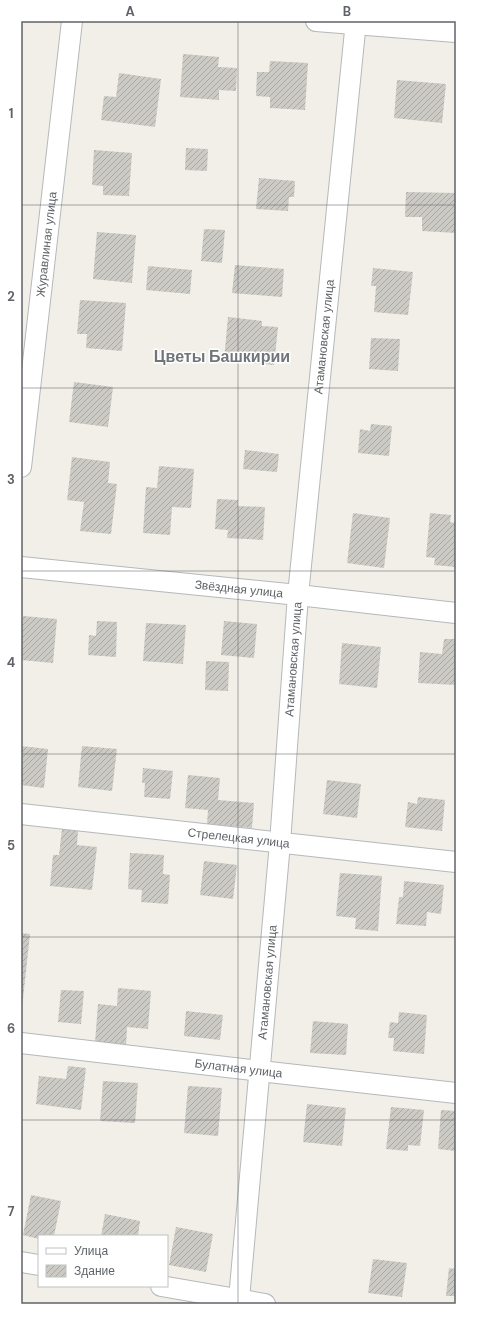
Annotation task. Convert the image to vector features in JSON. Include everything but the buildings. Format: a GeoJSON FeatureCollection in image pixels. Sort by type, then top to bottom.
{"type":"FeatureCollection","features":[{"type":"Feature","properties":{"kind":"street","name":"Журавлиная улица"},"geometry":{"type":"LineString","coordinates":[[21,467],[72,21]]}},
{"type":"Feature","properties":{"kind":"street"},"geometry":{"type":"LineString","coordinates":[[316,21],[355,22],[456,32]]}},
{"type":"Feature","properties":{"kind":"street","name":"Атамановская улица"},"geometry":{"type":"LineString","coordinates":[[239,1299],[280,843],[298,595],[355,22]]}},
{"type":"Feature","properties":{"kind":"street","name":"Звёздная улица"},"geometry":{"type":"LineString","coordinates":[[21,567],[298,595],[456,613]]}},
{"type":"Feature","properties":{"kind":"street","name":"Стрелецкая улица"},"geometry":{"type":"LineString","coordinates":[[21,814],[456,862]]}},
{"type":"Feature","properties":{"kind":"street","name":"Булатная улица"},"geometry":{"type":"LineString","coordinates":[[21,1043],[456,1093]]}},
{"type":"Feature","properties":{"kind":"street"},"geometry":{"type":"LineString","coordinates":[[21,1262],[38,1266]]}},
{"type":"Feature","properties":{"kind":"street"},"geometry":{"type":"LineString","coordinates":[[167,1287],[265,1304]]}},
{"type":"Feature","properties":{"kind":"district","name":"Цветы Башкирии"},"geometry":{"type":"Point","coordinates":[222,356]}}]}
